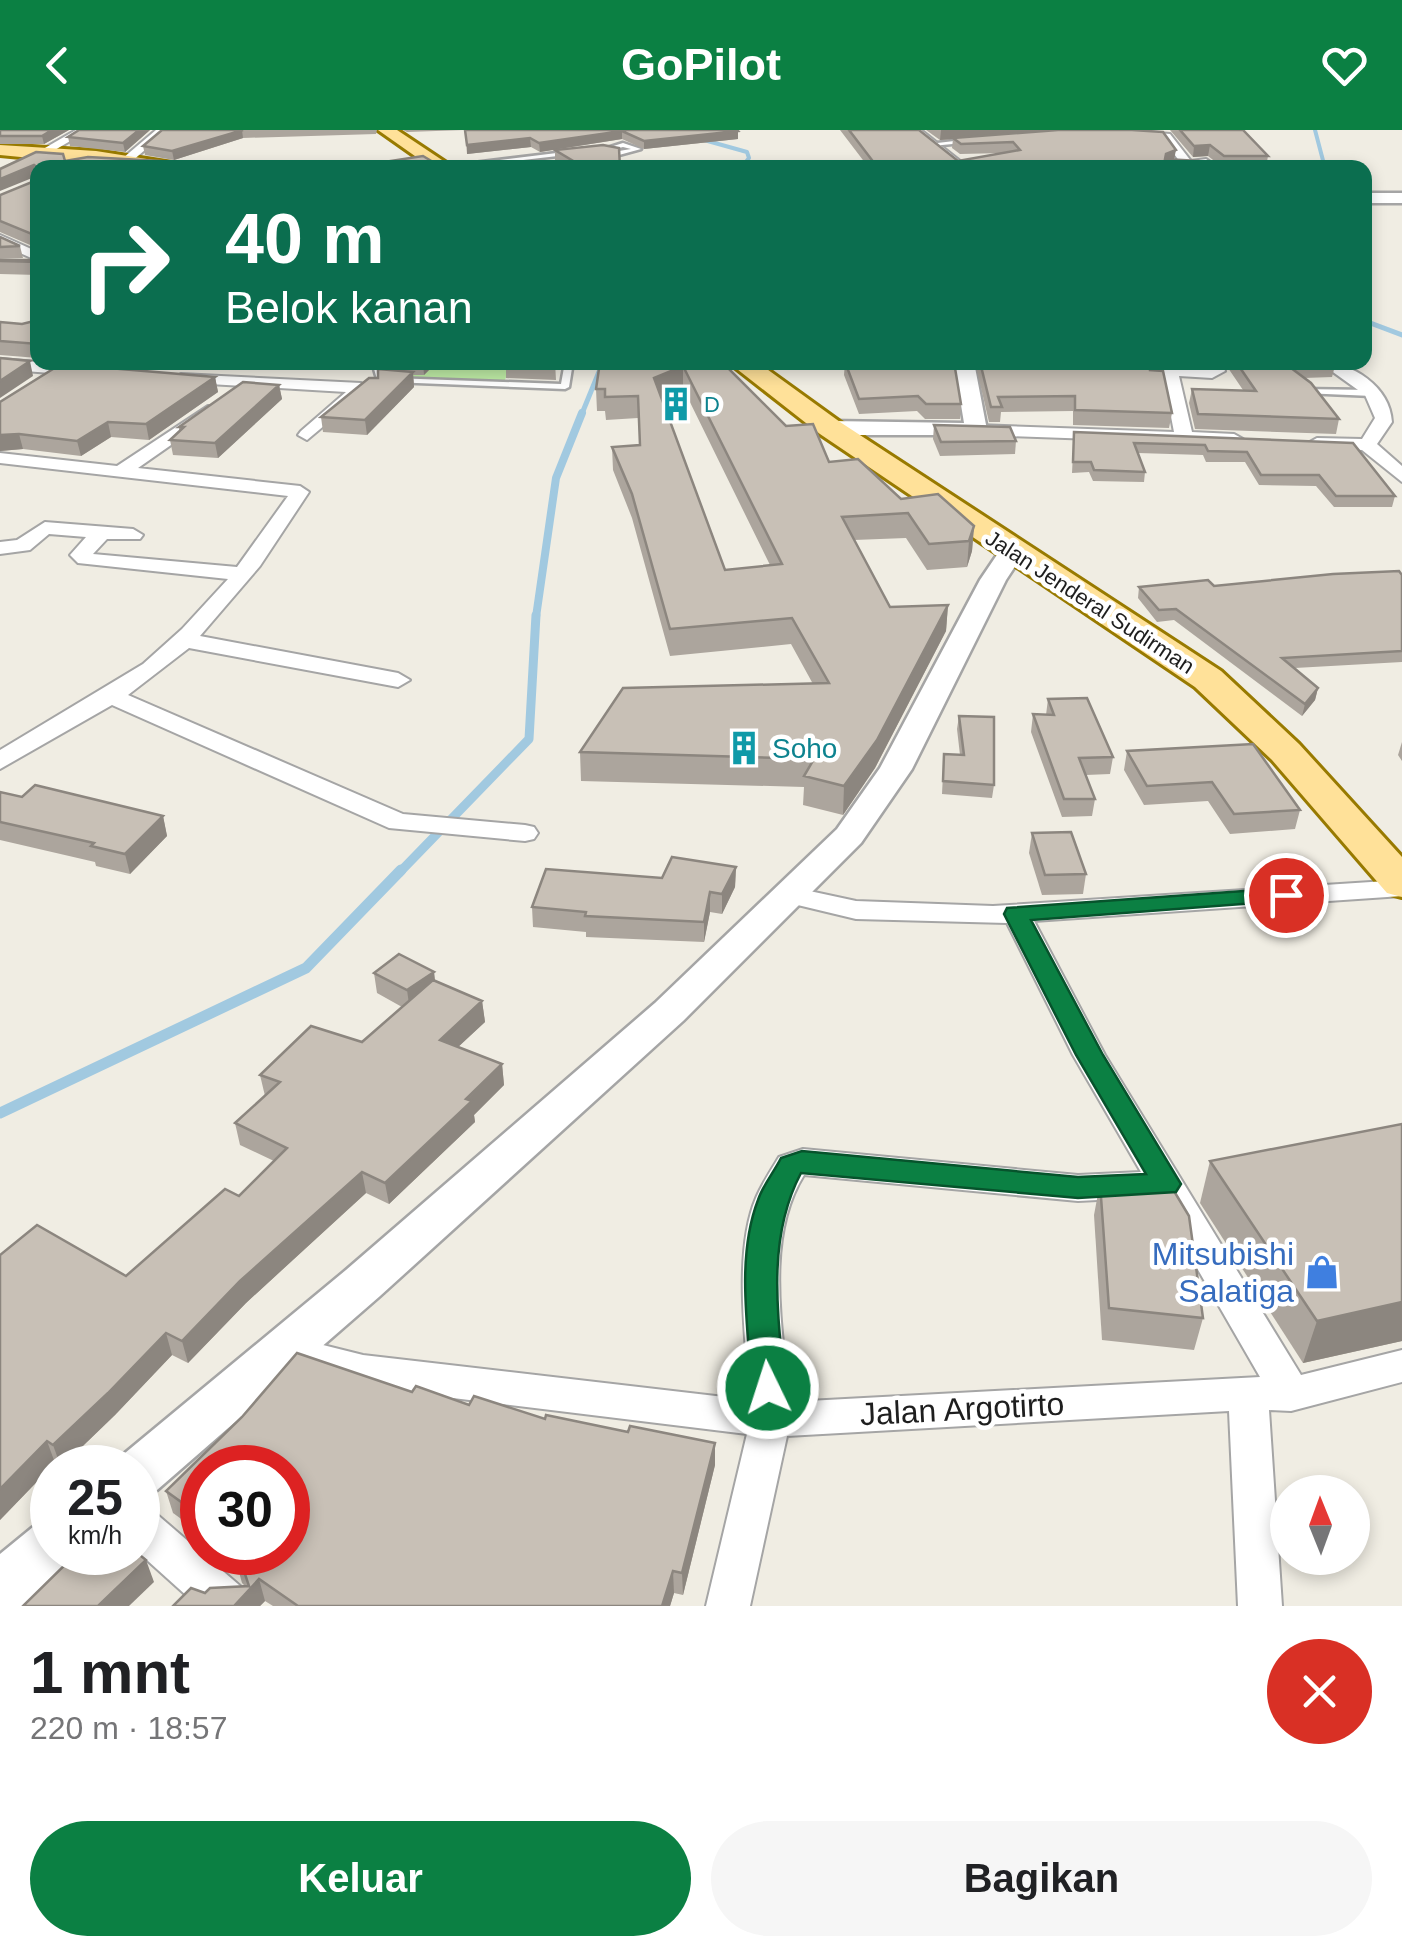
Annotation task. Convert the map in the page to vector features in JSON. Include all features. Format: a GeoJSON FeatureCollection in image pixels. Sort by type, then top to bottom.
{"type":"FeatureCollection","features":[{"type":"Feature","properties":{"kind":"main road"},"geometry":{"type":"LineString","coordinates":[[386,130],[433,160]]}},
{"type":"Feature","properties":{"kind":"main road"},"geometry":{"type":"LineString","coordinates":[[0,150],[126,160]]}},
{"type":"Feature","properties":{"kind":"main road","name":"Jalan Jenderal Sudirman"},"geometry":{"type":"LineString","coordinates":[[751,370],[830,428],[1208,679],[1316,781],[1402,886]]}},
{"type":"Feature","properties":{"kind":"street"},"geometry":{"type":"LineString","coordinates":[[44,152],[84,130]]}},
{"type":"Feature","properties":{"kind":"street"},"geometry":{"type":"LineString","coordinates":[[126,160],[163,130]]}},
{"type":"Feature","properties":{"kind":"street"},"geometry":{"type":"LineString","coordinates":[[914,130],[922,130]]}},
{"type":"Feature","properties":{"kind":"street"},"geometry":{"type":"LineString","coordinates":[[914,130],[958,160]]}},
{"type":"Feature","properties":{"kind":"street"},"geometry":{"type":"LineString","coordinates":[[1127,130],[1131,134],[1166,136],[1184,160]]}},
{"type":"Feature","properties":{"kind":"street"},"geometry":{"type":"LineString","coordinates":[[88,160],[96,156]]}},
{"type":"Feature","properties":{"kind":"street"},"geometry":{"type":"LineString","coordinates":[[1372,198],[1402,198]]}},
{"type":"Feature","properties":{"kind":"street"},"geometry":{"type":"LineString","coordinates":[[0,239],[30,253]]}},
{"type":"Feature","properties":{"kind":"street"},"geometry":{"type":"LineString","coordinates":[[19,266],[30,266]]}},
{"type":"Feature","properties":{"kind":"street"},"geometry":{"type":"LineString","coordinates":[[0,364],[30,364]]}},
{"type":"Feature","properties":{"kind":"street"},"geometry":{"type":"LineString","coordinates":[[30,389],[58,370]]}},
{"type":"Feature","properties":{"kind":"street"},"geometry":{"type":"LineString","coordinates":[[96,370],[114,373]]}},
{"type":"Feature","properties":{"kind":"street"},"geometry":{"type":"LineString","coordinates":[[188,380],[197,370]]}},
{"type":"Feature","properties":{"kind":"street"},"geometry":{"type":"LineString","coordinates":[[360,370],[361,388]]}},
{"type":"Feature","properties":{"kind":"street"},"geometry":{"type":"LineString","coordinates":[[965,370],[976,430]]}},
{"type":"Feature","properties":{"kind":"street"},"geometry":{"type":"LineString","coordinates":[[1159,370],[1215,370]]}},
{"type":"Feature","properties":{"kind":"street"},"geometry":{"type":"LineString","coordinates":[[1338,370],[1372,394],[1384,417],[1368,445]]}},
{"type":"Feature","properties":{"kind":"street"},"geometry":{"type":"LineString","coordinates":[[1170,371],[1184,436]]}},
{"type":"Feature","properties":{"kind":"street"},"geometry":{"type":"LineString","coordinates":[[163,378],[361,388]]}},
{"type":"Feature","properties":{"kind":"street"},"geometry":{"type":"LineString","coordinates":[[122,471],[250,381]]}},
{"type":"Feature","properties":{"kind":"street"},"geometry":{"type":"LineString","coordinates":[[307,435],[361,388]]}},
{"type":"Feature","properties":{"kind":"street"},"geometry":{"type":"LineString","coordinates":[[830,428],[1257,440]]}},
{"type":"Feature","properties":{"kind":"street"},"geometry":{"type":"LineString","coordinates":[[1294,442],[1368,445],[1402,476]]}},
{"type":"Feature","properties":{"kind":"street"},"geometry":{"type":"LineString","coordinates":[[0,458],[300,492],[240,574],[184,640],[151,669],[0,761]]}},
{"type":"Feature","properties":{"kind":"street"},"geometry":{"type":"LineString","coordinates":[[0,548],[24,546],[46,528],[133,536]]}},
{"type":"Feature","properties":{"kind":"street"},"geometry":{"type":"LineString","coordinates":[[102,532],[80,555],[84,559],[240,574]]}},
{"type":"Feature","properties":{"kind":"street"},"geometry":{"type":"LineString","coordinates":[[160,1455],[654,1025],[791,896],[878,800],[1012,551]]}},
{"type":"Feature","properties":{"kind":"street"},"geometry":{"type":"LineString","coordinates":[[184,640],[398,680]]}},
{"type":"Feature","properties":{"kind":"street"},"geometry":{"type":"LineString","coordinates":[[108,695],[398,822],[525,833]]}},
{"type":"Feature","properties":{"kind":"street"},"geometry":{"type":"LineString","coordinates":[[791,896],[856,910],[1016,914],[1402,886]]}},
{"type":"Feature","properties":{"kind":"street"},"geometry":{"type":"LineString","coordinates":[[1016,914],[1090,1055],[1292,1394]]}},
{"type":"Feature","properties":{"kind":"street"},"geometry":{"type":"LineString","coordinates":[[728,1606],[771,1420],[761,1292],[772,1200],[791,1166],[802,1162],[1078,1188],[1166,1184]]}},
{"type":"Feature","properties":{"kind":"street","name":"Jalan Argotirto"},"geometry":{"type":"LineString","coordinates":[[283,1350],[364,1370],[771,1420],[1248,1392],[1292,1394],[1402,1366]]}},
{"type":"Feature","properties":{"kind":"street"},"geometry":{"type":"LineString","coordinates":[[1248,1392],[1260,1606]]}},
{"type":"Feature","properties":{"kind":"street"},"geometry":{"type":"LineString","coordinates":[[160,1544],[230,1606]]}},
{"type":"Feature","properties":{"kind":"street"},"geometry":{"type":"LineString","coordinates":[[0,1588],[30,1563]]}},
{"type":"Feature","properties":{"kind":"lane"},"geometry":{"type":"LineString","coordinates":[[932,144],[989,140]]}},
{"type":"Feature","properties":{"kind":"lane"},"geometry":{"type":"LineString","coordinates":[[624,145],[638,149],[630,153]]}},
{"type":"Feature","properties":{"kind":"lane"},"geometry":{"type":"LineString","coordinates":[[533,160],[624,145],[647,148],[630,153],[606,151],[594,151]]}},
{"type":"Feature","properties":{"kind":"lane"},"geometry":{"type":"LineString","coordinates":[[510,160],[576,153]]}},
{"type":"Feature","properties":{"kind":"lane"},"geometry":{"type":"LineString","coordinates":[[378,370],[380,377],[392,380],[565,387],[568,370]]}},
{"type":"Feature","properties":{"kind":"lane"},"geometry":{"type":"LineString","coordinates":[[1295,384],[1307,392],[1372,394]]}},
{"type":"Feature","properties":{"kind":"green space"},"geometry":{"type":"Polygon","coordinates":[[[391,370],[509,370],[504,382],[401,376],[391,370]]]}},
{"type":"Feature","properties":{"kind":"building"},"geometry":{"type":"Polygon","coordinates":[[[0,130],[52,130],[42,136],[0,136],[0,130]]]}},
{"type":"Feature","properties":{"kind":"building"},"geometry":{"type":"Polygon","coordinates":[[[79,130],[139,130],[123,143],[68,137],[79,130]]]}},
{"type":"Feature","properties":{"kind":"building"},"geometry":{"type":"Polygon","coordinates":[[[162,130],[243,130],[172,151],[143,146],[162,130]]]}},
{"type":"Feature","properties":{"kind":"building"},"geometry":{"type":"Polygon","coordinates":[[[465,130],[738,131],[644,141],[622,131],[539,143],[530,138],[467,145],[465,130]]]}},
{"type":"Feature","properties":{"kind":"building"},"geometry":{"type":"Polygon","coordinates":[[[849,130],[919,130],[957,160],[872,160],[849,130]]]}},
{"type":"Feature","properties":{"kind":"building"},"geometry":{"type":"Polygon","coordinates":[[[1058,130],[1163,132],[1176,150],[1166,154],[1165,159],[1182,160],[964,160],[1020,150],[1013,142],[961,144],[953,138],[1058,130]]]}},
{"type":"Feature","properties":{"kind":"building"},"geometry":{"type":"Polygon","coordinates":[[[1180,130],[1243,130],[1268,156],[1224,156],[1210,145],[1194,146],[1180,130]]]}},
{"type":"Feature","properties":{"kind":"building"},"geometry":{"type":"Polygon","coordinates":[[[603,145],[619,148],[620,160],[572,160],[555,150],[603,145]]]}},
{"type":"Feature","properties":{"kind":"building"},"geometry":{"type":"Polygon","coordinates":[[[36,152],[63,154],[65,160],[30,160],[30,167],[0,179],[0,169],[36,152]]]}},
{"type":"Feature","properties":{"kind":"building"},"geometry":{"type":"Polygon","coordinates":[[[423,156],[430,160],[397,160],[423,156]]]}},
{"type":"Feature","properties":{"kind":"building"},"geometry":{"type":"Polygon","coordinates":[[[88,157],[143,160],[71,160],[88,157]]]}},
{"type":"Feature","properties":{"kind":"building"},"geometry":{"type":"Polygon","coordinates":[[[30,183],[30,233],[0,221],[0,195],[30,183]]]}},
{"type":"Feature","properties":{"kind":"building"},"geometry":{"type":"Polygon","coordinates":[[[0,237],[20,246],[0,247],[0,237]]]}},
{"type":"Feature","properties":{"kind":"building"},"geometry":{"type":"Polygon","coordinates":[[[0,322],[30,322],[30,343],[0,341],[0,322]]]}},
{"type":"Feature","properties":{"kind":"building"},"geometry":{"type":"Polygon","coordinates":[[[0,358],[30,361],[0,381],[0,358]]]}},
{"type":"Feature","properties":{"kind":"building"},"geometry":{"type":"Polygon","coordinates":[[[51,370],[132,370],[215,377],[146,424],[108,422],[77,441],[0,435],[0,402],[51,370]]]}},
{"type":"Feature","properties":{"kind":"building"},"geometry":{"type":"Polygon","coordinates":[[[378,370],[413,372],[365,420],[321,417],[369,378],[378,378],[378,370]]]}},
{"type":"Feature","properties":{"kind":"building"},"geometry":{"type":"Polygon","coordinates":[[[599,370],[673,370],[654,378],[725,570],[782,564],[685,370],[730,370],[786,426],[813,424],[829,462],[858,459],[901,499],[938,494],[974,526],[969,541],[929,544],[908,513],[842,517],[890,607],[948,605],[877,740],[844,786],[804,776],[814,759],[580,752],[623,688],[829,683],[792,618],[670,629],[632,494],[612,447],[640,445],[638,396],[605,397],[605,389],[596,389],[599,370]]]}},
{"type":"Feature","properties":{"kind":"building"},"geometry":{"type":"Polygon","coordinates":[[[848,370],[955,370],[961,404],[926,404],[918,396],[859,399],[848,370]]]}},
{"type":"Feature","properties":{"kind":"building"},"geometry":{"type":"Polygon","coordinates":[[[982,370],[1150,370],[1163,371],[1172,413],[1075,410],[1075,396],[998,397],[1002,407],[991,407],[982,370]]]}},
{"type":"Feature","properties":{"kind":"building"},"geometry":{"type":"Polygon","coordinates":[[[1242,370],[1294,370],[1311,383],[1339,419],[1198,414],[1192,389],[1256,391],[1242,370]]]}},
{"type":"Feature","properties":{"kind":"building"},"geometry":{"type":"Polygon","coordinates":[[[243,382],[279,385],[215,443],[170,440],[184,427],[179,427],[243,382]]]}},
{"type":"Feature","properties":{"kind":"building"},"geometry":{"type":"Polygon","coordinates":[[[934,425],[1010,427],[1016,441],[941,442],[934,425]]]}},
{"type":"Feature","properties":{"kind":"building"},"geometry":{"type":"Polygon","coordinates":[[[1074,432],[1353,443],[1395,496],[1336,496],[1319,475],[1261,475],[1247,452],[1208,451],[1205,445],[1134,443],[1145,472],[1094,470],[1091,462],[1073,462],[1074,432]]]}},
{"type":"Feature","properties":{"kind":"building"},"geometry":{"type":"Polygon","coordinates":[[[1399,571],[1402,651],[1282,658],[1318,688],[1305,704],[1176,609],[1159,610],[1139,587],[1208,580],[1214,586],[1399,571]]]}},
{"type":"Feature","properties":{"kind":"building"},"geometry":{"type":"Polygon","coordinates":[[[1087,698],[1113,757],[1079,758],[1095,799],[1064,799],[1033,714],[1054,715],[1048,699],[1087,698]]]}},
{"type":"Feature","properties":{"kind":"building"},"geometry":{"type":"Polygon","coordinates":[[[959,716],[994,717],[994,785],[943,781],[944,754],[964,755],[959,716]]]}},
{"type":"Feature","properties":{"kind":"building"},"geometry":{"type":"Polygon","coordinates":[[[1253,744],[1300,810],[1234,814],[1212,782],[1147,786],[1127,751],[1253,744]]]}},
{"type":"Feature","properties":{"kind":"building"},"geometry":{"type":"Polygon","coordinates":[[[35,785],[163,816],[125,854],[0,822],[0,792],[22,797],[35,785]]]}},
{"type":"Feature","properties":{"kind":"building"},"geometry":{"type":"Polygon","coordinates":[[[1071,832],[1086,874],[1045,875],[1032,833],[1071,832]]]}},
{"type":"Feature","properties":{"kind":"building"},"geometry":{"type":"Polygon","coordinates":[[[672,857],[736,867],[722,894],[710,892],[704,922],[585,916],[586,912],[532,907],[546,869],[662,878],[672,857]]]}},
{"type":"Feature","properties":{"kind":"building"},"geometry":{"type":"Polygon","coordinates":[[[399,954],[434,972],[407,990],[374,973],[399,954]]]}},
{"type":"Feature","properties":{"kind":"building"},"geometry":{"type":"Polygon","coordinates":[[[433,980],[482,1001],[440,1040],[502,1064],[466,1099],[472,1101],[385,1183],[362,1172],[240,1281],[182,1341],[166,1333],[53,1445],[47,1441],[30,1445],[30,1458],[0,1489],[0,1255],[37,1225],[126,1276],[225,1189],[239,1196],[287,1148],[235,1123],[280,1082],[260,1075],[311,1026],[362,1042],[433,980]]]}},
{"type":"Feature","properties":{"kind":"building","name":"Mitsubishi Salatiga"},"geometry":{"type":"Polygon","coordinates":[[[1402,1124],[1402,1302],[1317,1321],[1210,1161],[1402,1124]]]}},
{"type":"Feature","properties":{"kind":"building"},"geometry":{"type":"Polygon","coordinates":[[[1100,1183],[1174,1191],[1189,1216],[1203,1318],[1109,1308],[1100,1183]]]}},
{"type":"Feature","properties":{"kind":"building"},"geometry":{"type":"Polygon","coordinates":[[[297,1353],[412,1392],[416,1386],[469,1405],[474,1396],[545,1419],[546,1415],[628,1432],[630,1426],[715,1443],[682,1573],[673,1571],[662,1606],[298,1606],[259,1579],[234,1606],[173,1606],[191,1588],[205,1593],[210,1588],[249,1586],[245,1575],[310,1575],[310,1445],[213,1445],[297,1353]]]}},
{"type":"Feature","properties":{"kind":"building"},"geometry":{"type":"Polygon","coordinates":[[[180,1477],[180,1501],[166,1491],[180,1477]]]}},
{"type":"Feature","properties":{"kind":"building"},"geometry":{"type":"Polygon","coordinates":[[[55,1575],[130,1575],[98,1606],[23,1606],[55,1575]]]}},
{"type":"Feature","properties":{"kind":"waterway"},"geometry":{"type":"LineString","coordinates":[[689,130],[704,140],[747,152],[747,160]]}},
{"type":"Feature","properties":{"kind":"waterway"},"geometry":{"type":"LineString","coordinates":[[1315,130],[1323,160]]}},
{"type":"Feature","properties":{"kind":"waterway"},"geometry":{"type":"LineString","coordinates":[[1372,324],[1402,335]]}},
{"type":"Feature","properties":{"kind":"waterway"},"geometry":{"type":"LineString","coordinates":[[581,416],[600,370]]}},
{"type":"Feature","properties":{"kind":"waterway"},"geometry":{"type":"LineString","coordinates":[[536,617],[556,478],[582,413]]}},
{"type":"Feature","properties":{"kind":"waterway"},"geometry":{"type":"LineString","coordinates":[[399,873],[529,739],[536,615]]}},
{"type":"Feature","properties":{"kind":"waterway"},"geometry":{"type":"LineString","coordinates":[[0,1113],[306,968],[401,870]]}},
{"type":"Feature","properties":{"kind":"place","name":"D"},"geometry":{"type":"Point","coordinates":[676,404]}},
{"type":"Feature","properties":{"kind":"place","name":"Soho"},"geometry":{"type":"Point","coordinates":[744,748]}},
{"type":"Feature","properties":{"kind":"place","name":"Mitsubishi Salatiga"},"geometry":{"type":"Point","coordinates":[1322,1272]}},
{"type":"Feature","properties":{"kind":"route"},"geometry":{"type":"LineString","coordinates":[[768,1388],[761,1292],[766,1231],[772,1200],[791,1166],[802,1162],[1078,1188],[1166,1184],[1090,1055],[1016,914],[1286,895]]}}]}
